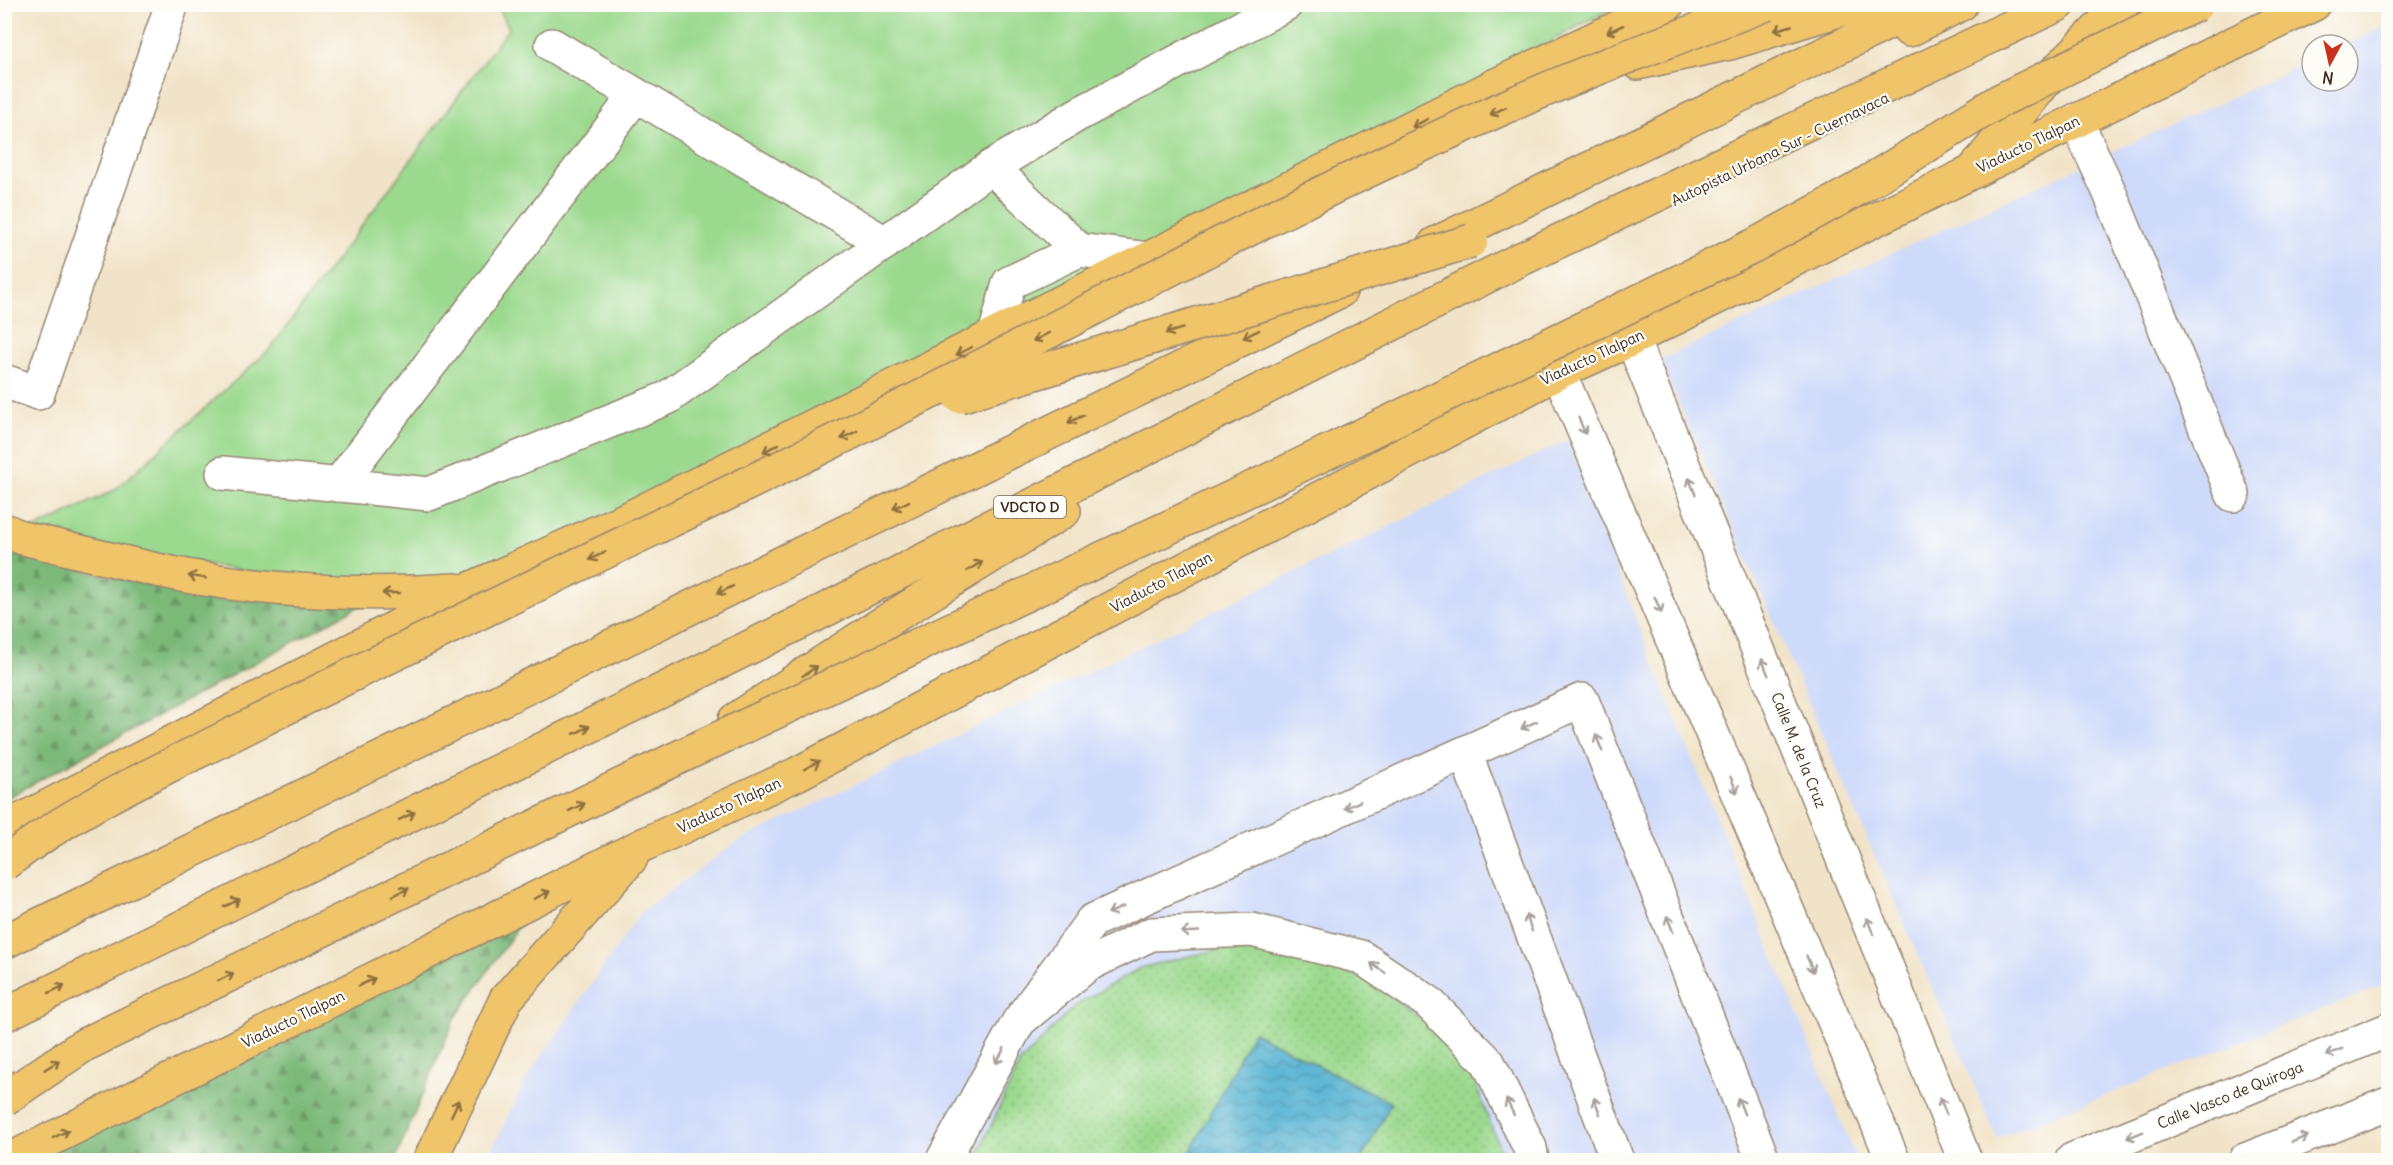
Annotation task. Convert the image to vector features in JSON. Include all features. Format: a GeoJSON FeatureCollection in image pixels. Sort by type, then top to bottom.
{"type":"FeatureCollection","features":[{"type":"Feature","properties":{"kind":"main road"},"geometry":{"type":"LineString","coordinates":[[4,829],[470,589],[631,518],[1494,86],[1668,4]]}},
{"type":"Feature","properties":{"kind":"main road"},"geometry":{"type":"LineString","coordinates":[[4,864],[26,847],[100,801],[366,667],[884,418],[1144,283],[1403,155],[1532,96],[1641,51],[1767,4]]}},
{"type":"Feature","properties":{"kind":"main road"},"geometry":{"type":"LineString","coordinates":[[1494,86],[1652,61],[1730,43],[1859,4]]}},
{"type":"Feature","properties":{"kind":"main road"},"geometry":{"type":"LineString","coordinates":[[4,942],[1927,4]]}},
{"type":"Feature","properties":{"kind":"main road"},"geometry":{"type":"LineString","coordinates":[[884,418],[1471,241],[1961,4]]}},
{"type":"Feature","properties":{"kind":"main road","name":"VDCTO D"},"geometry":{"type":"LineString","coordinates":[[4,1015],[823,611],[1517,261],[2059,4]]}},
{"type":"Feature","properties":{"kind":"main road","name":"Autopista Urbana Sur - Cuernavaca"},"geometry":{"type":"LineString","coordinates":[[674,760],[880,625],[1128,471],[2074,4]]}},
{"type":"Feature","properties":{"kind":"main road"},"geometry":{"type":"LineString","coordinates":[[1973,171],[2043,84],[2123,4]]}},
{"type":"Feature","properties":{"kind":"main road"},"geometry":{"type":"LineString","coordinates":[[4,1099],[84,1045],[674,760],[1267,481],[1753,246],[1852,192],[1999,101],[2197,4]]}},
{"type":"Feature","properties":{"kind":"main road","name":"Viaducto Tlalpan"},"geometry":{"type":"LineString","coordinates":[[9,1161],[643,845],[797,774],[1559,372],[1632,339],[2314,4]]}},
{"type":"Feature","properties":{"kind":"main road"},"geometry":{"type":"LineString","coordinates":[[4,530],[23,538],[191,577],[273,588],[354,593],[470,589]]}},
{"type":"Feature","properties":{"kind":"main road"},"geometry":{"type":"LineString","coordinates":[[430,1161],[506,999],[643,845]]}},
{"type":"Feature","properties":{"kind":"street"},"geometry":{"type":"LineString","coordinates":[[4,381],[38,393],[172,4]]}},
{"type":"Feature","properties":{"kind":"street"},"geometry":{"type":"LineString","coordinates":[[223,473],[429,494],[668,398],[991,167],[1077,115],[1286,4]]}},
{"type":"Feature","properties":{"kind":"street"},"geometry":{"type":"LineString","coordinates":[[552,45],[885,243]]}},
{"type":"Feature","properties":{"kind":"street"},"geometry":{"type":"LineString","coordinates":[[338,484],[636,95]]}},
{"type":"Feature","properties":{"kind":"street"},"geometry":{"type":"LineString","coordinates":[[2076,120],[2109,191],[2233,495]]}},
{"type":"Feature","properties":{"kind":"street"},"geometry":{"type":"LineString","coordinates":[[991,167],[1079,250]]}},
{"type":"Feature","properties":{"kind":"street"},"geometry":{"type":"LineString","coordinates":[[995,335],[1009,283],[1079,250],[1149,259]]}},
{"type":"Feature","properties":{"kind":"street","name":"Calle M. de la Cruz"},"geometry":{"type":"LineString","coordinates":[[1632,339],[1965,1161]]}},
{"type":"Feature","properties":{"kind":"street"},"geometry":{"type":"LineString","coordinates":[[1559,372],[1893,1161]]}},
{"type":"Feature","properties":{"kind":"street"},"geometry":{"type":"LineString","coordinates":[[943,1161],[1019,1021],[1092,921],[1466,755],[1582,700],[1763,1161]]}},
{"type":"Feature","properties":{"kind":"street"},"geometry":{"type":"LineString","coordinates":[[1466,755],[1617,1161]]}},
{"type":"Feature","properties":{"kind":"street"},"geometry":{"type":"LineString","coordinates":[[1019,1021],[1087,965],[1151,934],[1252,930],[1361,957],[1428,1002],[1488,1062],[1530,1148],[1532,1161]]}},
{"type":"Feature","properties":{"kind":"street","name":"Calle Vasco de Quiroga"},"geometry":{"type":"LineString","coordinates":[[2072,1161],[2388,1030]]}},
{"type":"Feature","properties":{"kind":"street"},"geometry":{"type":"LineString","coordinates":[[2246,1161],[2388,1104]]}},
{"type":"Feature","properties":{"kind":"shaded area"},"geometry":{"type":"Polygon","coordinates":[[[2388,25],[2388,984],[1997,1138],[1660,360],[2300,66],[2300,93],[2360,93],[2360,38],[2388,25]]]}},
{"type":"Feature","properties":{"kind":"shaded area"},"geometry":{"type":"Polygon","coordinates":[[[1568,440],[1648,651],[1857,1160],[487,1160],[526,1079],[641,912],[737,842],[1568,440]]]}},
{"type":"Feature","properties":{"kind":"green space"},"geometry":{"type":"Polygon","coordinates":[[[497,5],[1617,5],[1319,169],[469,584],[355,590],[24,534],[115,490],[270,349],[509,28],[497,5]]]}},
{"type":"Feature","properties":{"kind":"green space"},"geometry":{"type":"Polygon","coordinates":[[[5,553],[216,600],[367,602],[5,799],[5,553]]]}},
{"type":"Feature","properties":{"kind":"green space"},"geometry":{"type":"Polygon","coordinates":[[[521,923],[454,1020],[395,1160],[8,1160],[521,923]]]}},
{"type":"Feature","properties":{"kind":"green space"},"geometry":{"type":"Polygon","coordinates":[[[1215,950],[1293,953],[1366,979],[1427,1023],[1475,1083],[1504,1160],[1361,1160],[1391,1103],[1254,1032],[1186,1160],[975,1160],[1020,1063],[1073,1007],[1140,968],[1215,950]]]}},
{"type":"Feature","properties":{"kind":"water"},"geometry":{"type":"Polygon","coordinates":[[[1253,1032],[1391,1103],[1361,1160],[1186,1160],[1253,1032]]]}}]}
